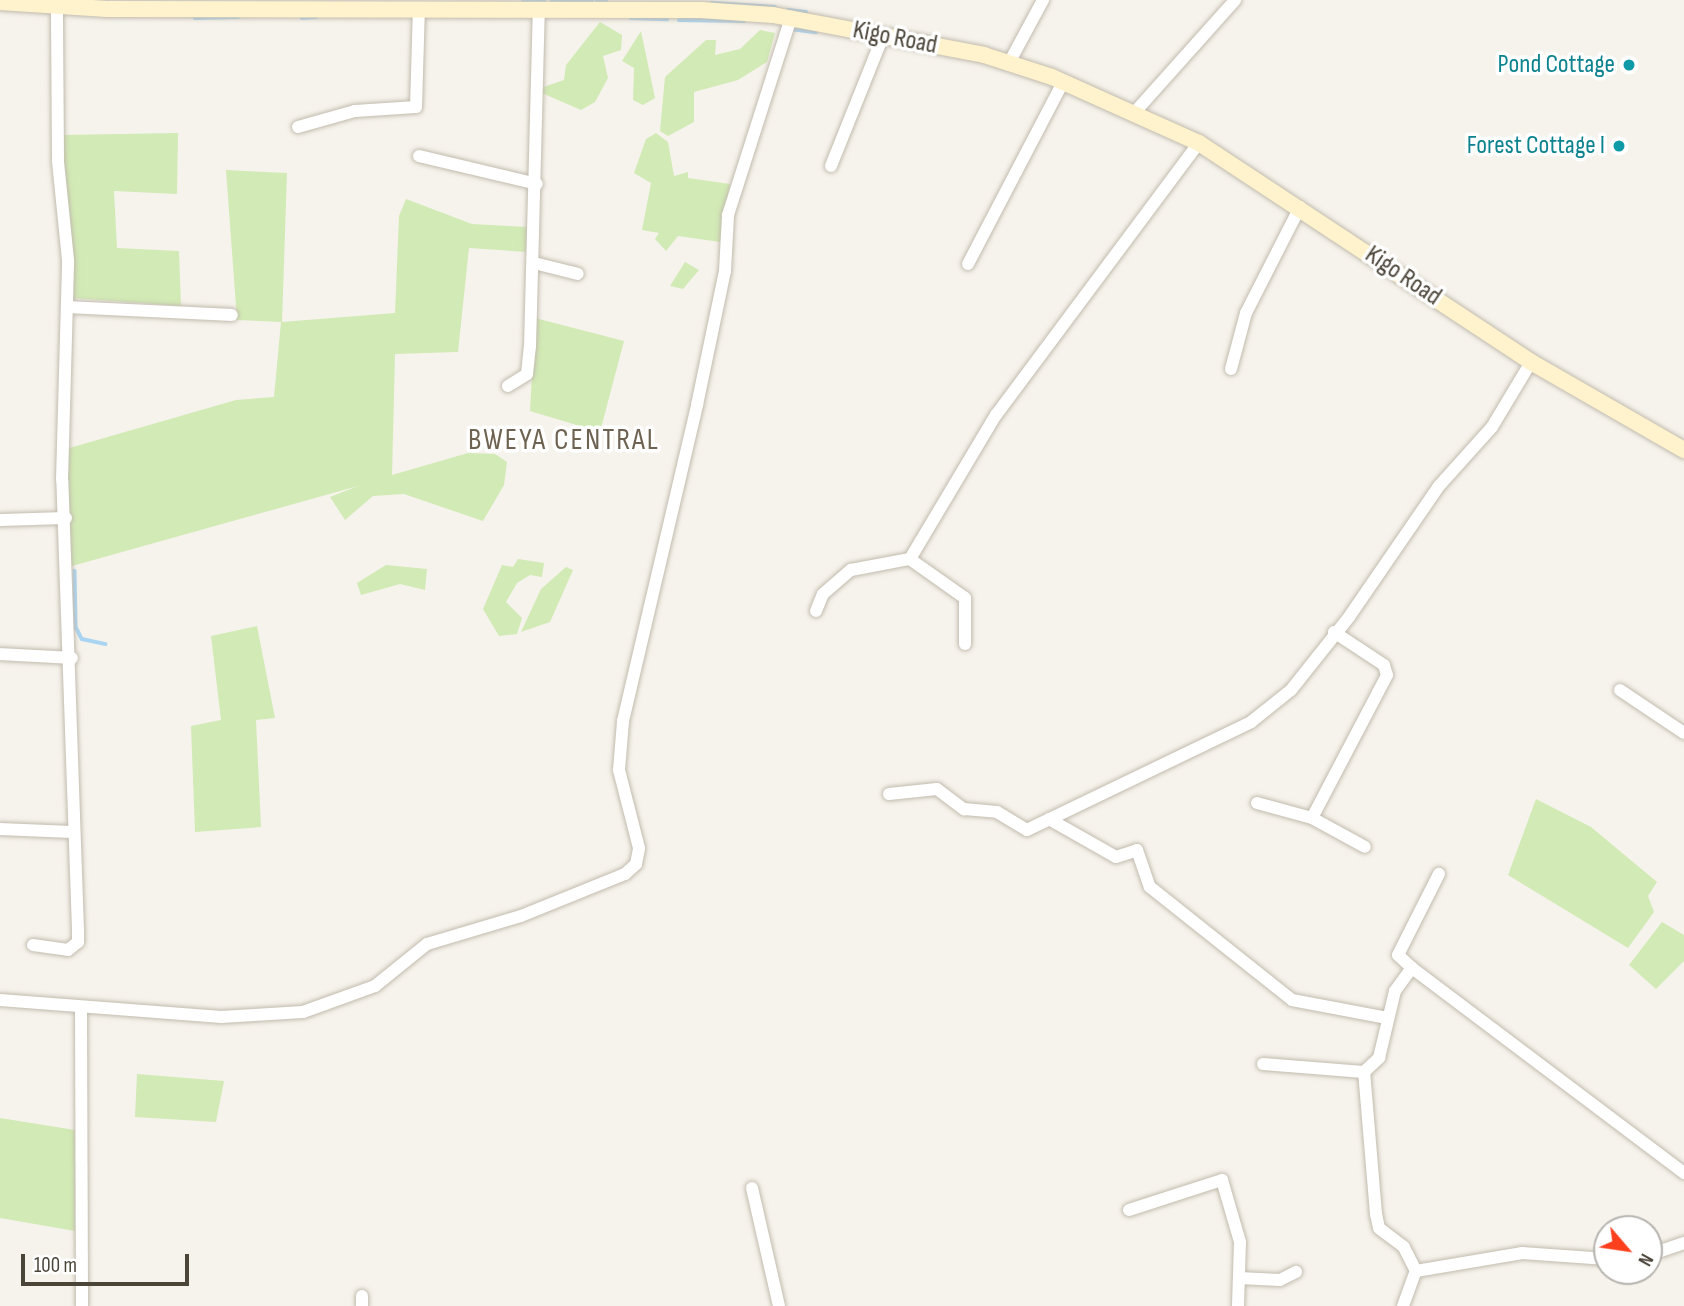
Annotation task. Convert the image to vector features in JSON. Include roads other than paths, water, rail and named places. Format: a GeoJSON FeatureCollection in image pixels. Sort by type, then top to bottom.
{"type":"FeatureCollection","features":[{"type":"Feature","properties":{"kind":"street"},"geometry":{"type":"LineString","coordinates":[[1009,64],[1042,0]]}},
{"type":"Feature","properties":{"kind":"street"},"geometry":{"type":"LineString","coordinates":[[1135,113],[1235,0]]}},
{"type":"Feature","properties":{"kind":"street","name":"Kigo Road"},"geometry":{"type":"LineString","coordinates":[[0,2],[57,6],[206,4],[701,10],[790,18],[1009,64],[1063,82],[1199,144],[1300,207],[1531,362],[1684,450]]}},
{"type":"Feature","properties":{"kind":"street"},"geometry":{"type":"LineString","coordinates":[[33,945],[68,950],[78,942],[72,832],[72,658],[65,517],[67,307],[57,6]]}},
{"type":"Feature","properties":{"kind":"street"},"geometry":{"type":"LineString","coordinates":[[298,127],[355,111],[416,107],[419,8]]}},
{"type":"Feature","properties":{"kind":"street"},"geometry":{"type":"LineString","coordinates":[[508,386],[527,373],[537,184],[539,9]]}},
{"type":"Feature","properties":{"kind":"street"},"geometry":{"type":"LineString","coordinates":[[0,1000],[80,1009],[221,1017],[311,1010],[374,986],[427,944],[521,916],[625,874],[636,864],[639,848],[619,769],[623,721],[697,405],[724,271],[728,215],[790,18]]}},
{"type":"Feature","properties":{"kind":"street"},"geometry":{"type":"LineString","coordinates":[[831,166],[883,36]]}},
{"type":"Feature","properties":{"kind":"street"},"geometry":{"type":"LineString","coordinates":[[968,264],[1063,82]]}},
{"type":"Feature","properties":{"kind":"street"},"geometry":{"type":"LineString","coordinates":[[910,559],[996,415],[1199,144]]}},
{"type":"Feature","properties":{"kind":"street"},"geometry":{"type":"LineString","coordinates":[[419,156],[537,184]]}},
{"type":"Feature","properties":{"kind":"street"},"geometry":{"type":"LineString","coordinates":[[1231,369],[1247,313],[1300,207]]}},
{"type":"Feature","properties":{"kind":"street"},"geometry":{"type":"LineString","coordinates":[[534,263],[578,275]]}},
{"type":"Feature","properties":{"kind":"street"},"geometry":{"type":"LineString","coordinates":[[67,307],[232,315]]}},
{"type":"Feature","properties":{"kind":"street"},"geometry":{"type":"LineString","coordinates":[[889,794],[937,789],[964,809],[997,812],[1024,830],[1251,722],[1291,690],[1438,486],[1492,427],[1531,362]]}},
{"type":"Feature","properties":{"kind":"street"},"geometry":{"type":"LineString","coordinates":[[0,520],[65,517]]}},
{"type":"Feature","properties":{"kind":"street"},"geometry":{"type":"LineString","coordinates":[[816,611],[823,594],[851,570],[910,559],[965,598],[965,644]]}},
{"type":"Feature","properties":{"kind":"street"},"geometry":{"type":"LineString","coordinates":[[1312,818],[1387,675],[1384,664],[1334,632]]}},
{"type":"Feature","properties":{"kind":"street"},"geometry":{"type":"LineString","coordinates":[[0,654],[72,658]]}},
{"type":"Feature","properties":{"kind":"street"},"geometry":{"type":"LineString","coordinates":[[1620,690],[1684,733]]}},
{"type":"Feature","properties":{"kind":"street"},"geometry":{"type":"LineString","coordinates":[[1257,803],[1312,818],[1365,847]]}},
{"type":"Feature","properties":{"kind":"street"},"geometry":{"type":"LineString","coordinates":[[1049,819],[1116,857],[1137,849],[1150,887],[1292,1000],[1387,1018]]}},
{"type":"Feature","properties":{"kind":"street"},"geometry":{"type":"LineString","coordinates":[[0,829],[72,832]]}},
{"type":"Feature","properties":{"kind":"street"},"geometry":{"type":"LineString","coordinates":[[1439,874],[1398,955],[1684,1173]]}},
{"type":"Feature","properties":{"kind":"street"},"geometry":{"type":"LineString","coordinates":[[1264,1064],[1364,1072],[1379,1058],[1387,1018],[1412,968]]}},
{"type":"Feature","properties":{"kind":"street"},"geometry":{"type":"LineString","coordinates":[[80,1009],[82,1306]]}},
{"type":"Feature","properties":{"kind":"street"},"geometry":{"type":"LineString","coordinates":[[1364,1072],[1376,1214],[1380,1228],[1404,1247],[1416,1271],[1403,1306]]}},
{"type":"Feature","properties":{"kind":"street"},"geometry":{"type":"LineString","coordinates":[[1129,1210],[1221,1179],[1236,1214],[1238,1306]]}},
{"type":"Feature","properties":{"kind":"street"},"geometry":{"type":"LineString","coordinates":[[752,1188],[779,1306]]}},
{"type":"Feature","properties":{"kind":"street"},"geometry":{"type":"LineString","coordinates":[[1663,1250],[1684,1243]]}},
{"type":"Feature","properties":{"kind":"street"},"geometry":{"type":"LineString","coordinates":[[1416,1271],[1522,1253],[1593,1258]]}},
{"type":"Feature","properties":{"kind":"street"},"geometry":{"type":"LineString","coordinates":[[1239,1278],[1280,1280],[1296,1272]]}},
{"type":"Feature","properties":{"kind":"waterway"},"geometry":{"type":"LineString","coordinates":[[523,0],[544,1]]}},
{"type":"Feature","properties":{"kind":"waterway"},"geometry":{"type":"LineString","coordinates":[[552,1],[592,1]]}},
{"type":"Feature","properties":{"kind":"waterway"},"geometry":{"type":"LineString","coordinates":[[597,1],[606,1]]}},
{"type":"Feature","properties":{"kind":"waterway"},"geometry":{"type":"LineString","coordinates":[[712,3],[775,7]]}},
{"type":"Feature","properties":{"kind":"waterway"},"geometry":{"type":"LineString","coordinates":[[788,10],[806,12]]}},
{"type":"Feature","properties":{"kind":"waterway"},"geometry":{"type":"LineString","coordinates":[[195,18],[238,17]]}},
{"type":"Feature","properties":{"kind":"waterway"},"geometry":{"type":"LineString","coordinates":[[302,18],[316,17]]}},
{"type":"Feature","properties":{"kind":"waterway"},"geometry":{"type":"LineString","coordinates":[[631,18],[667,19]]}},
{"type":"Feature","properties":{"kind":"waterway"},"geometry":{"type":"LineString","coordinates":[[679,20],[744,21]]}},
{"type":"Feature","properties":{"kind":"waterway"},"geometry":{"type":"LineString","coordinates":[[790,29],[816,32]]}},
{"type":"Feature","properties":{"kind":"waterway"},"geometry":{"type":"LineString","coordinates":[[75,571],[76,627],[82,639],[105,644]]}},
{"type":"Feature","properties":{"kind":"place","name":"Pond Cottage"},"geometry":{"type":"Point","coordinates":[1629,65]}},
{"type":"Feature","properties":{"kind":"place","name":"Forest Cottage I"},"geometry":{"type":"Point","coordinates":[1619,146]}},
{"type":"Feature","properties":{"kind":"district","name":"BWEYA CENTRAL"},"geometry":{"type":"Point","coordinates":[564,440]}}]}
